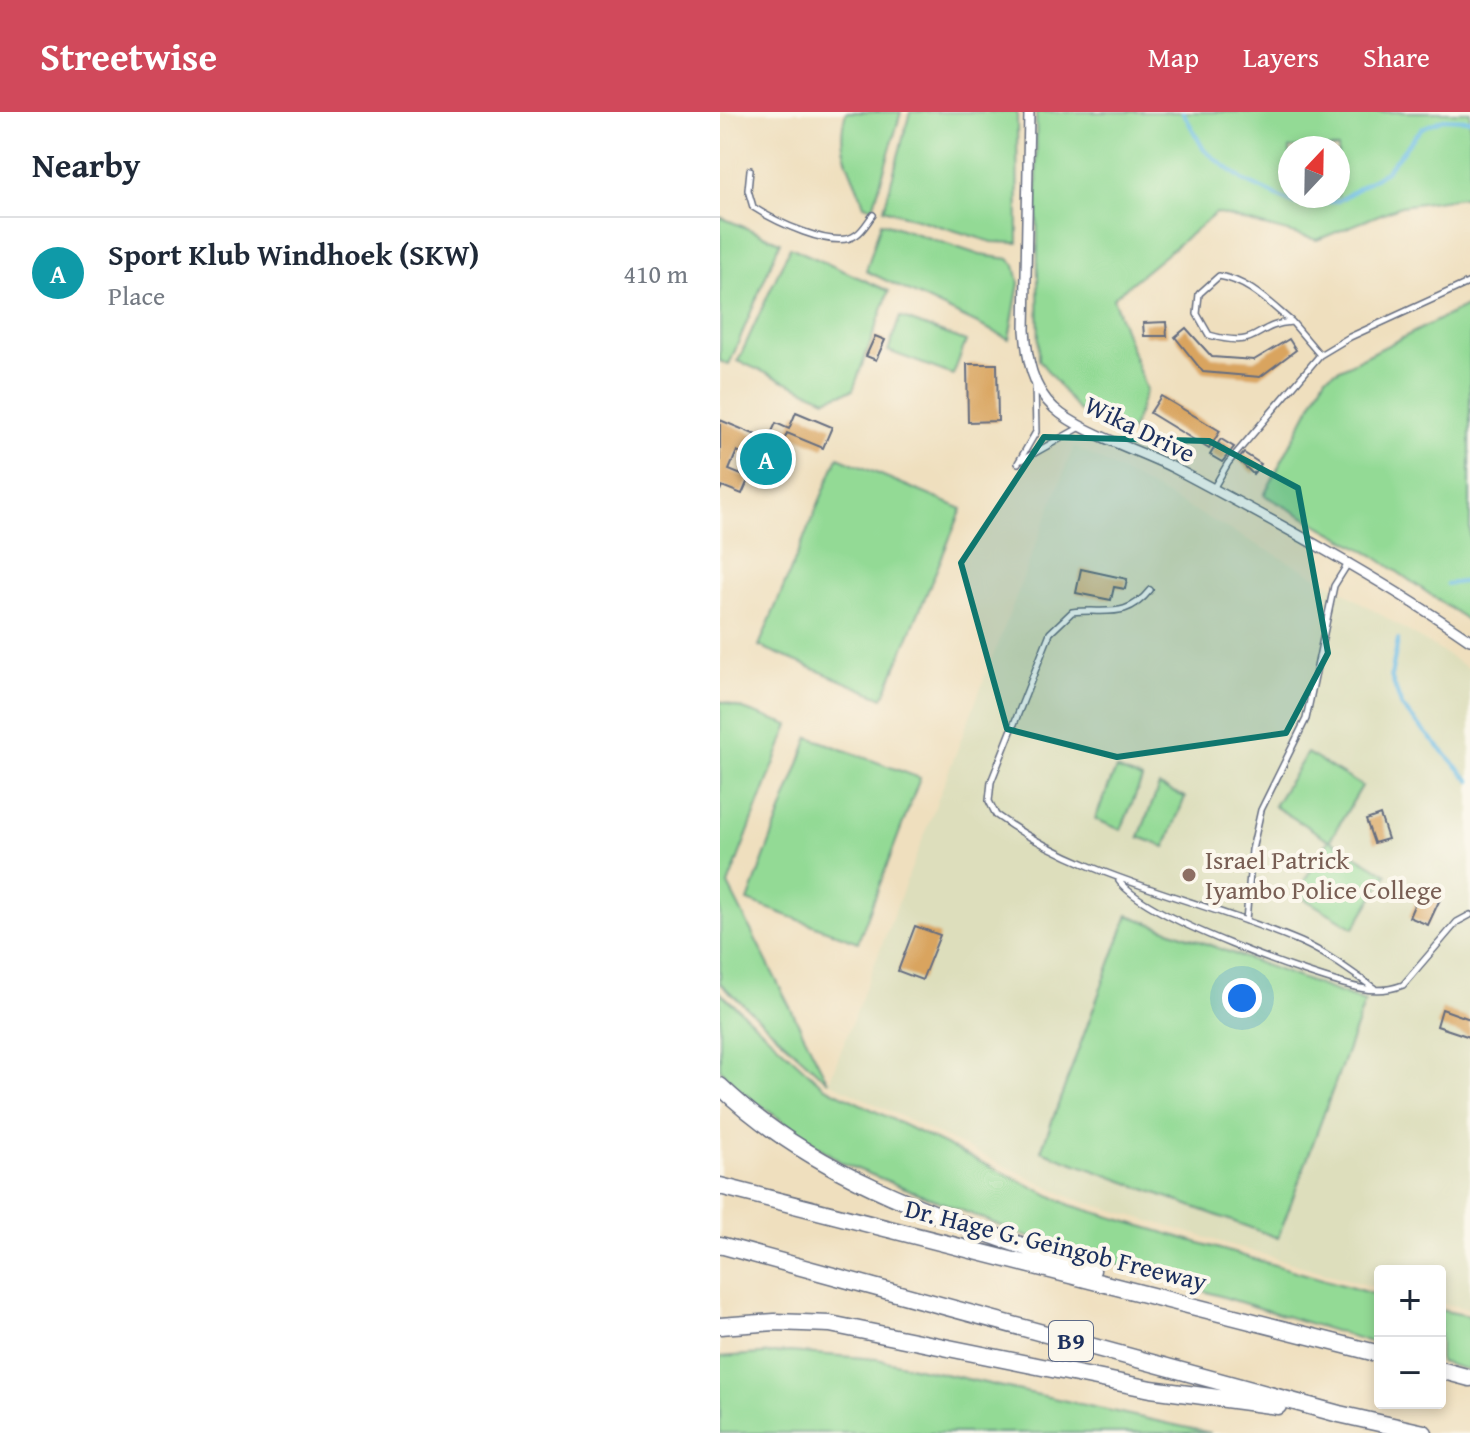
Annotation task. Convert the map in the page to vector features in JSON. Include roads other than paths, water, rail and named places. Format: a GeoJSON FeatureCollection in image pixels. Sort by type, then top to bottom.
{"type":"FeatureCollection","features":[{"type":"Feature","properties":{"kind":"highway"},"geometry":{"type":"LineString","coordinates":[[720,1086],[744,1110],[791,1144],[865,1184],[949,1220],[1188,1303]]}},
{"type":"Feature","properties":{"kind":"highway","name":"Dr. Hage G. Geingob Freeway"},"geometry":{"type":"LineString","coordinates":[[720,1186],[1374,1352]]}},
{"type":"Feature","properties":{"kind":"highway","name":"B9"},"geometry":{"type":"LineString","coordinates":[[720,1245],[1339,1414],[1424,1433]]}},
{"type":"Feature","properties":{"kind":"highway"},"geometry":{"type":"LineString","coordinates":[[720,1326],[775,1322],[830,1324],[1151,1389],[1339,1414]]}},
{"type":"Feature","properties":{"kind":"highway"},"geometry":{"type":"LineString","coordinates":[[1446,1372],[1470,1378]]}},
{"type":"Feature","properties":{"kind":"street","name":"Wika Drive"},"geometry":{"type":"LineString","coordinates":[[1029,112],[1025,330],[1027,357],[1046,400],[1057,411],[1082,426],[1213,489],[1350,561],[1470,640]]}},
{"type":"Feature","properties":{"kind":"lane"},"geometry":{"type":"LineString","coordinates":[[750,170],[748,190],[753,207],[810,234],[844,239],[856,236],[873,215]]}},
{"type":"Feature","properties":{"kind":"lane"},"geometry":{"type":"LineString","coordinates":[[1292,322],[1280,323],[1252,340],[1233,342],[1209,335],[1197,314],[1199,294],[1219,276],[1249,286],[1292,322],[1320,355]]}},
{"type":"Feature","properties":{"kind":"lane"},"geometry":{"type":"LineString","coordinates":[[1213,489],[1228,463],[1320,355],[1350,337],[1470,282]]}},
{"type":"Feature","properties":{"kind":"lane"},"geometry":{"type":"LineString","coordinates":[[1035,378],[1036,432],[1018,463],[1082,426]]}},
{"type":"Feature","properties":{"kind":"lane"},"geometry":{"type":"LineString","coordinates":[[1246,921],[1252,850],[1261,810],[1306,719],[1334,586],[1350,561]]}},
{"type":"Feature","properties":{"kind":"lane"},"geometry":{"type":"LineString","coordinates":[[1150,590],[1139,605],[1113,613],[1072,612],[1050,633],[989,792],[996,815],[1118,880],[1246,921],[1303,943],[1340,963],[1374,988]]}},
{"type":"Feature","properties":{"kind":"lane"},"geometry":{"type":"LineString","coordinates":[[1118,880],[1139,900],[1230,942],[1364,989],[1390,990],[1403,985],[1457,922],[1470,915]]}},
{"type":"Feature","properties":{"kind":"waterway"},"geometry":{"type":"LineString","coordinates":[[1183,112],[1204,150],[1243,180],[1292,203],[1319,204],[1338,201],[1386,171],[1422,128],[1443,119],[1470,120]]}},
{"type":"Feature","properties":{"kind":"waterway"},"geometry":{"type":"LineString","coordinates":[[1447,584],[1470,581]]}},
{"type":"Feature","properties":{"kind":"waterway"},"geometry":{"type":"LineString","coordinates":[[1398,640],[1391,676],[1402,707],[1470,781]]}},
{"type":"Feature","properties":{"kind":"place","name":"Sport Klub Windhoek (SKW)"},"geometry":{"type":"Point","coordinates":[766,459]}},
{"type":"Feature","properties":{"kind":"place","name":"Israel Patrick Iyambo Police College"},"geometry":{"type":"Point","coordinates":[1189,875]}}]}
